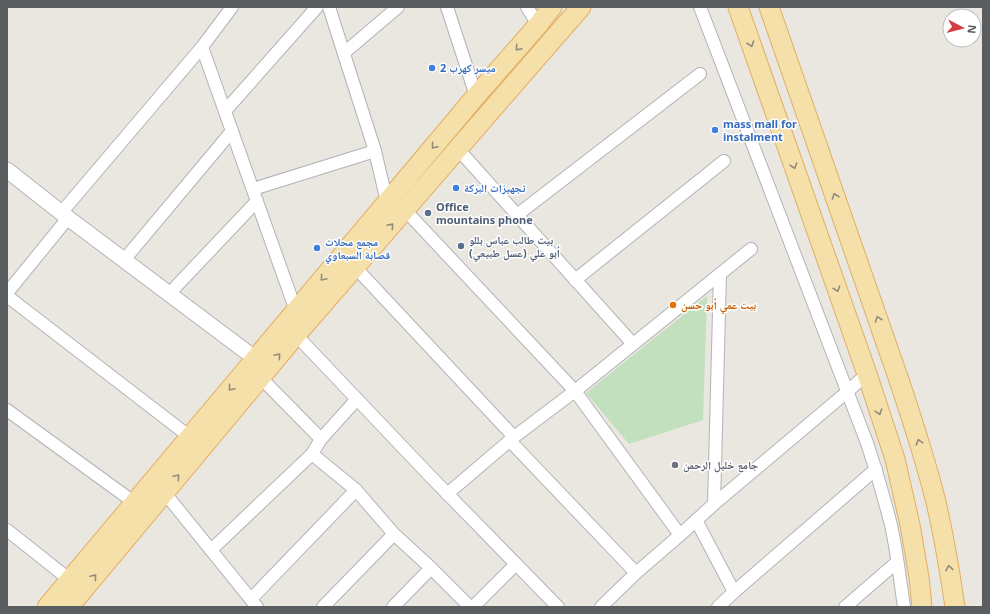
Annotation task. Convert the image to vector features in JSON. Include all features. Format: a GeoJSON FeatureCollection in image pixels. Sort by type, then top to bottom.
{"type":"FeatureCollection","features":[{"type":"Feature","properties":{"kind":"main road"},"geometry":{"type":"LineString","coordinates":[[47,607],[552,7]]}},
{"type":"Feature","properties":{"kind":"main road"},"geometry":{"type":"LineString","coordinates":[[77,604],[164,492],[296,334],[581,7]]}},
{"type":"Feature","properties":{"kind":"main road"},"geometry":{"type":"LineString","coordinates":[[738,7],[866,374],[894,459],[911,532],[919,577],[922,607]]}},
{"type":"Feature","properties":{"kind":"main road"},"geometry":{"type":"LineString","coordinates":[[769,7],[920,442],[936,503],[949,564],[955,607]]}},
{"type":"Feature","properties":{"kind":"street"},"geometry":{"type":"LineString","coordinates":[[7,293],[64,216],[202,47],[232,7]]}},
{"type":"Feature","properties":{"kind":"street"},"geometry":{"type":"LineString","coordinates":[[225,111],[317,7]]}},
{"type":"Feature","properties":{"kind":"street"},"geometry":{"type":"LineString","coordinates":[[329,7],[375,151],[387,202]]}},
{"type":"Feature","properties":{"kind":"street"},"geometry":{"type":"LineString","coordinates":[[344,53],[398,7]]}},
{"type":"Feature","properties":{"kind":"street"},"geometry":{"type":"LineString","coordinates":[[448,7],[476,96]]}},
{"type":"Feature","properties":{"kind":"street"},"geometry":{"type":"LineString","coordinates":[[527,7],[538,25]]}},
{"type":"Feature","properties":{"kind":"street"},"geometry":{"type":"LineString","coordinates":[[700,7],[847,392],[863,430],[876,469],[891,527],[904,607]]}},
{"type":"Feature","properties":{"kind":"street"},"geometry":{"type":"LineString","coordinates":[[202,47],[296,311]]}},
{"type":"Feature","properties":{"kind":"street"},"geometry":{"type":"LineString","coordinates":[[517,216],[700,74]]}},
{"type":"Feature","properties":{"kind":"street"},"geometry":{"type":"LineString","coordinates":[[124,260],[232,131]]}},
{"type":"Feature","properties":{"kind":"street"},"geometry":{"type":"LineString","coordinates":[[458,149],[633,344]]}},
{"type":"Feature","properties":{"kind":"street"},"geometry":{"type":"LineString","coordinates":[[252,189],[375,151]]}},
{"type":"Feature","properties":{"kind":"street"},"geometry":{"type":"LineString","coordinates":[[575,280],[724,161]]}},
{"type":"Feature","properties":{"kind":"street"},"geometry":{"type":"LineString","coordinates":[[7,171],[64,216],[256,359]]}},
{"type":"Feature","properties":{"kind":"street"},"geometry":{"type":"LineString","coordinates":[[169,294],[257,201]]}},
{"type":"Feature","properties":{"kind":"street"},"geometry":{"type":"LineString","coordinates":[[405,210],[575,391],[680,535]]}},
{"type":"Feature","properties":{"kind":"street"},"geometry":{"type":"LineString","coordinates":[[447,494],[512,439],[575,391],[751,249]]}},
{"type":"Feature","properties":{"kind":"street"},"geometry":{"type":"LineString","coordinates":[[355,267],[636,573]]}},
{"type":"Feature","properties":{"kind":"street"},"geometry":{"type":"LineString","coordinates":[[714,504],[720,274]]}},
{"type":"Feature","properties":{"kind":"street"},"geometry":{"type":"LineString","coordinates":[[7,296],[190,436]]}},
{"type":"Feature","properties":{"kind":"street"},"geometry":{"type":"LineString","coordinates":[[296,334],[447,494],[558,607]]}},
{"type":"Feature","properties":{"kind":"street"},"geometry":{"type":"LineString","coordinates":[[601,607],[636,573],[714,504],[847,392],[866,374]]}},
{"type":"Feature","properties":{"kind":"street"},"geometry":{"type":"LineString","coordinates":[[260,377],[321,438]]}},
{"type":"Feature","properties":{"kind":"street"},"geometry":{"type":"LineString","coordinates":[[211,550],[312,454],[321,438],[357,399]]}},
{"type":"Feature","properties":{"kind":"street"},"geometry":{"type":"LineString","coordinates":[[7,410],[135,503]]}},
{"type":"Feature","properties":{"kind":"street"},"geometry":{"type":"LineString","coordinates":[[312,454],[356,490],[394,534],[470,607]]}},
{"type":"Feature","properties":{"kind":"street"},"geometry":{"type":"LineString","coordinates":[[718,607],[876,469]]}},
{"type":"Feature","properties":{"kind":"street"},"geometry":{"type":"LineString","coordinates":[[164,492],[254,603],[356,490]]}},
{"type":"Feature","properties":{"kind":"street"},"geometry":{"type":"LineString","coordinates":[[696,520],[734,592]]}},
{"type":"Feature","properties":{"kind":"street"},"geometry":{"type":"LineString","coordinates":[[7,530],[70,580]]}},
{"type":"Feature","properties":{"kind":"street"},"geometry":{"type":"LineString","coordinates":[[323,607],[394,534]]}},
{"type":"Feature","properties":{"kind":"street"},"geometry":{"type":"LineString","coordinates":[[845,607],[897,562]]}},
{"type":"Feature","properties":{"kind":"street"},"geometry":{"type":"LineString","coordinates":[[473,607],[516,564]]}},
{"type":"Feature","properties":{"kind":"street"},"geometry":{"type":"LineString","coordinates":[[393,607],[431,568]]}},
{"type":"Feature","properties":{"kind":"green space"},"geometry":{"type":"Polygon","coordinates":[[[707,296],[703,420],[629,444],[586,393],[707,296]]]}},
{"type":"Feature","properties":{"kind":"place","name":"ميسر كهرب 2"},"geometry":{"type":"Point","coordinates":[432,68]}},
{"type":"Feature","properties":{"kind":"place","name":"mass mall for instalment"},"geometry":{"type":"Point","coordinates":[715,130]}},
{"type":"Feature","properties":{"kind":"place","name":"تجهيزات البركة"},"geometry":{"type":"Point","coordinates":[456,188]}},
{"type":"Feature","properties":{"kind":"place","name":"Office mountains phone"},"geometry":{"type":"Point","coordinates":[428,213]}},
{"type":"Feature","properties":{"kind":"place","name":"بيت طالب عباس بللو أبو علي (عسل طبيعي)"},"geometry":{"type":"Point","coordinates":[461,246]}},
{"type":"Feature","properties":{"kind":"place","name":"مجمع محلات قصابة السبعاوي"},"geometry":{"type":"Point","coordinates":[317,248]}},
{"type":"Feature","properties":{"kind":"place","name":"بيت عمي أبو حسن"},"geometry":{"type":"Point","coordinates":[673,305]}},
{"type":"Feature","properties":{"kind":"place","name":"جامع خليل الرحمن"},"geometry":{"type":"Point","coordinates":[675,465]}}]}
